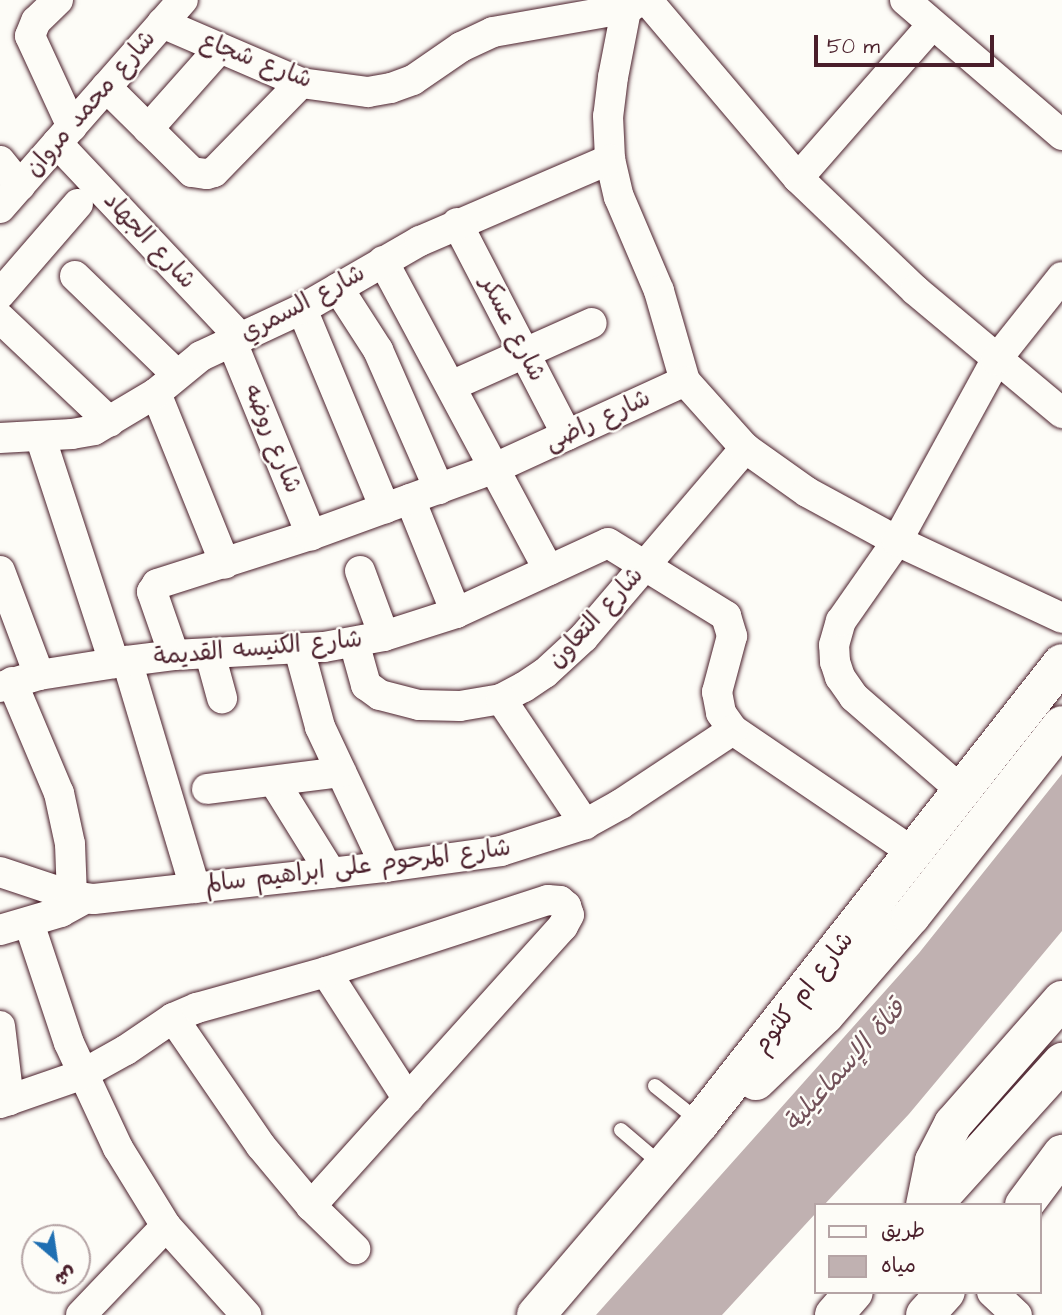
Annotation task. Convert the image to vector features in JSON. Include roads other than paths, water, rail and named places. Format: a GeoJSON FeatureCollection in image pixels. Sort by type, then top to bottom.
{"type":"FeatureCollection","features":[{"type":"Feature","properties":{"kind":"main road","name":"شارع ام كلثوم"},"geometry":{"type":"LineString","coordinates":[[536,1315],[700,1123],[1062,663]]}},
{"type":"Feature","properties":{"kind":"main road"},"geometry":{"type":"LineString","coordinates":[[700,1123],[765,1074],[825,1015],[966,849],[1062,725]]}},
{"type":"Feature","properties":{"kind":"main road"},"geometry":{"type":"LineString","coordinates":[[925,1203],[933,1161],[953,1124],[1062,1000]]}},
{"type":"Feature","properties":{"kind":"main road"},"geometry":{"type":"LineString","coordinates":[[935,1203],[1062,1062]]}},
{"type":"Feature","properties":{"kind":"main road"},"geometry":{"type":"LineString","coordinates":[[834,1315],[852,1294]]}},
{"type":"Feature","properties":{"kind":"main road"},"geometry":{"type":"LineString","coordinates":[[925,1315],[944,1294]]}},
{"type":"Feature","properties":{"kind":"street","name":"شارع الجهاد"},"geometry":{"type":"LineString","coordinates":[[58,0],[36,21],[30,36],[64,135],[236,340]]}},
{"type":"Feature","properties":{"kind":"street","name":"شارع محمد مروان"},"geometry":{"type":"LineString","coordinates":[[10,197],[183,0]]}},
{"type":"Feature","properties":{"kind":"street"},"geometry":{"type":"LineString","coordinates":[[905,0],[1062,135]]}},
{"type":"Feature","properties":{"kind":"street","name":"شارع شجاع"},"geometry":{"type":"LineString","coordinates":[[162,23],[301,83],[368,92],[391,88],[413,79],[461,47],[493,32],[636,2]]}},
{"type":"Feature","properties":{"kind":"street"},"geometry":{"type":"LineString","coordinates":[[636,2],[613,77],[608,116],[610,159],[619,197],[659,291],[685,380],[745,448],[807,492],[897,541],[1062,618]]}},
{"type":"Feature","properties":{"kind":"street"},"geometry":{"type":"LineString","coordinates":[[636,2],[798,178],[915,290],[1062,413]]}},
{"type":"Feature","properties":{"kind":"street"},"geometry":{"type":"LineString","coordinates":[[798,178],[932,25]]}},
{"type":"Feature","properties":{"kind":"street"},"geometry":{"type":"LineString","coordinates":[[148,129],[219,49]]}},
{"type":"Feature","properties":{"kind":"street"},"geometry":{"type":"LineString","coordinates":[[106,87],[192,172],[207,174],[214,172],[301,83]]}},
{"type":"Feature","properties":{"kind":"street","name":"شارع السمري"},"geometry":{"type":"LineString","coordinates":[[3,431],[40,436],[83,433],[110,422],[167,384],[201,356],[302,309],[383,261],[457,223],[610,159]]}},
{"type":"Feature","properties":{"kind":"street"},"geometry":{"type":"LineString","coordinates":[[0,160],[10,197]]}},
{"type":"Feature","properties":{"kind":"street"},"geometry":{"type":"LineString","coordinates":[[0,294],[78,204]]}},
{"type":"Feature","properties":{"kind":"street","name":"شارع عسكر"},"geometry":{"type":"LineString","coordinates":[[457,223],[567,436]]}},
{"type":"Feature","properties":{"kind":"street"},"geometry":{"type":"LineString","coordinates":[[383,261],[549,570]]}},
{"type":"Feature","properties":{"kind":"street"},"geometry":{"type":"LineString","coordinates":[[75,276],[167,384],[225,564]]}},
{"type":"Feature","properties":{"kind":"street"},"geometry":{"type":"LineString","coordinates":[[962,791],[853,697],[835,663],[834,645],[841,621],[897,541],[996,360],[1062,277]]}},
{"type":"Feature","properties":{"kind":"street"},"geometry":{"type":"LineString","coordinates":[[338,288],[379,349],[439,489]]}},
{"type":"Feature","properties":{"kind":"street"},"geometry":{"type":"LineString","coordinates":[[302,309],[398,504],[456,613]]}},
{"type":"Feature","properties":{"kind":"street"},"geometry":{"type":"LineString","coordinates":[[0,318],[110,422]]}},
{"type":"Feature","properties":{"kind":"street"},"geometry":{"type":"LineString","coordinates":[[451,386],[592,323]]}},
{"type":"Feature","properties":{"kind":"street","name":"شارع روضه"},"geometry":{"type":"LineString","coordinates":[[236,340],[311,535]]}},
{"type":"Feature","properties":{"kind":"street","name":"شارع راضى"},"geometry":{"type":"LineString","coordinates":[[174,655],[152,589],[157,584],[311,535],[495,468],[685,380]]}},
{"type":"Feature","properties":{"kind":"street"},"geometry":{"type":"LineString","coordinates":[[40,436],[120,662],[195,888]]}},
{"type":"Feature","properties":{"kind":"street","name":"شارع التعاون"},"geometry":{"type":"LineString","coordinates":[[354,642],[366,685],[380,695],[419,705],[440,706],[481,704],[501,699],[524,687],[565,656],[645,567],[745,448]]}},
{"type":"Feature","properties":{"kind":"street","name":"شارع الكنيسه القديمة"},"geometry":{"type":"LineString","coordinates":[[17,681],[174,655],[299,649],[384,636],[456,613],[608,543],[720,611],[730,623],[732,636],[717,692],[721,713],[733,730]]}},
{"type":"Feature","properties":{"kind":"street"},"geometry":{"type":"LineString","coordinates":[[0,571],[17,681],[59,793],[78,898],[29,923],[0,930]]}},
{"type":"Feature","properties":{"kind":"street"},"geometry":{"type":"LineString","coordinates":[[360,571],[384,636]]}},
{"type":"Feature","properties":{"kind":"street"},"geometry":{"type":"LineString","coordinates":[[299,649],[311,702],[386,867]]}},
{"type":"Feature","properties":{"kind":"street"},"geometry":{"type":"LineString","coordinates":[[210,654],[222,698]]}},
{"type":"Feature","properties":{"kind":"street"},"geometry":{"type":"LineString","coordinates":[[501,699],[585,824]]}},
{"type":"Feature","properties":{"kind":"street"},"geometry":{"type":"LineString","coordinates":[[733,730],[914,853]]}},
{"type":"Feature","properties":{"kind":"street","name":"شارع المرحوم على ابراهيم سالم"},"geometry":{"type":"LineString","coordinates":[[0,872],[78,898],[386,867],[500,851],[585,824],[621,804],[733,730]]}},
{"type":"Feature","properties":{"kind":"street"},"geometry":{"type":"LineString","coordinates":[[207,789],[275,783],[341,772]]}},
{"type":"Feature","properties":{"kind":"street"},"geometry":{"type":"LineString","coordinates":[[275,783],[331,873]]}},
{"type":"Feature","properties":{"kind":"street"},"geometry":{"type":"LineString","coordinates":[[0,1026],[5,1101],[81,1074],[126,1050],[173,1018],[197,1008],[326,972],[548,900],[560,901],[566,906],[568,921],[311,1206]]}},
{"type":"Feature","properties":{"kind":"street"},"geometry":{"type":"LineString","coordinates":[[29,923],[81,1074],[118,1148],[166,1226],[246,1315]]}},
{"type":"Feature","properties":{"kind":"street"},"geometry":{"type":"LineString","coordinates":[[326,972],[408,1099]]}},
{"type":"Feature","properties":{"kind":"street"},"geometry":{"type":"LineString","coordinates":[[173,1018],[254,1136],[311,1206],[355,1249]]}},
{"type":"Feature","properties":{"kind":"street"},"geometry":{"type":"LineString","coordinates":[[81,1315],[166,1226]]}},
{"type":"Feature","properties":{"kind":"street"},"geometry":{"type":"LineString","coordinates":[[994,1294],[1017,1315]]}},
{"type":"Feature","properties":{"kind":"lane"},"geometry":{"type":"LineString","coordinates":[[655,1086],[700,1123]]}},
{"type":"Feature","properties":{"kind":"lane"},"geometry":{"type":"LineString","coordinates":[[621,1130],[663,1166]]}},
{"type":"Feature","properties":{"kind":"water","name":"قناة الإسماعيلية"},"geometry":{"type":"Polygon","coordinates":[[[1062,774],[1062,931],[909,1114],[826,1203],[814,1203],[814,1215],[722,1315],[596,1315],[919,953],[1062,774]]]}}]}
